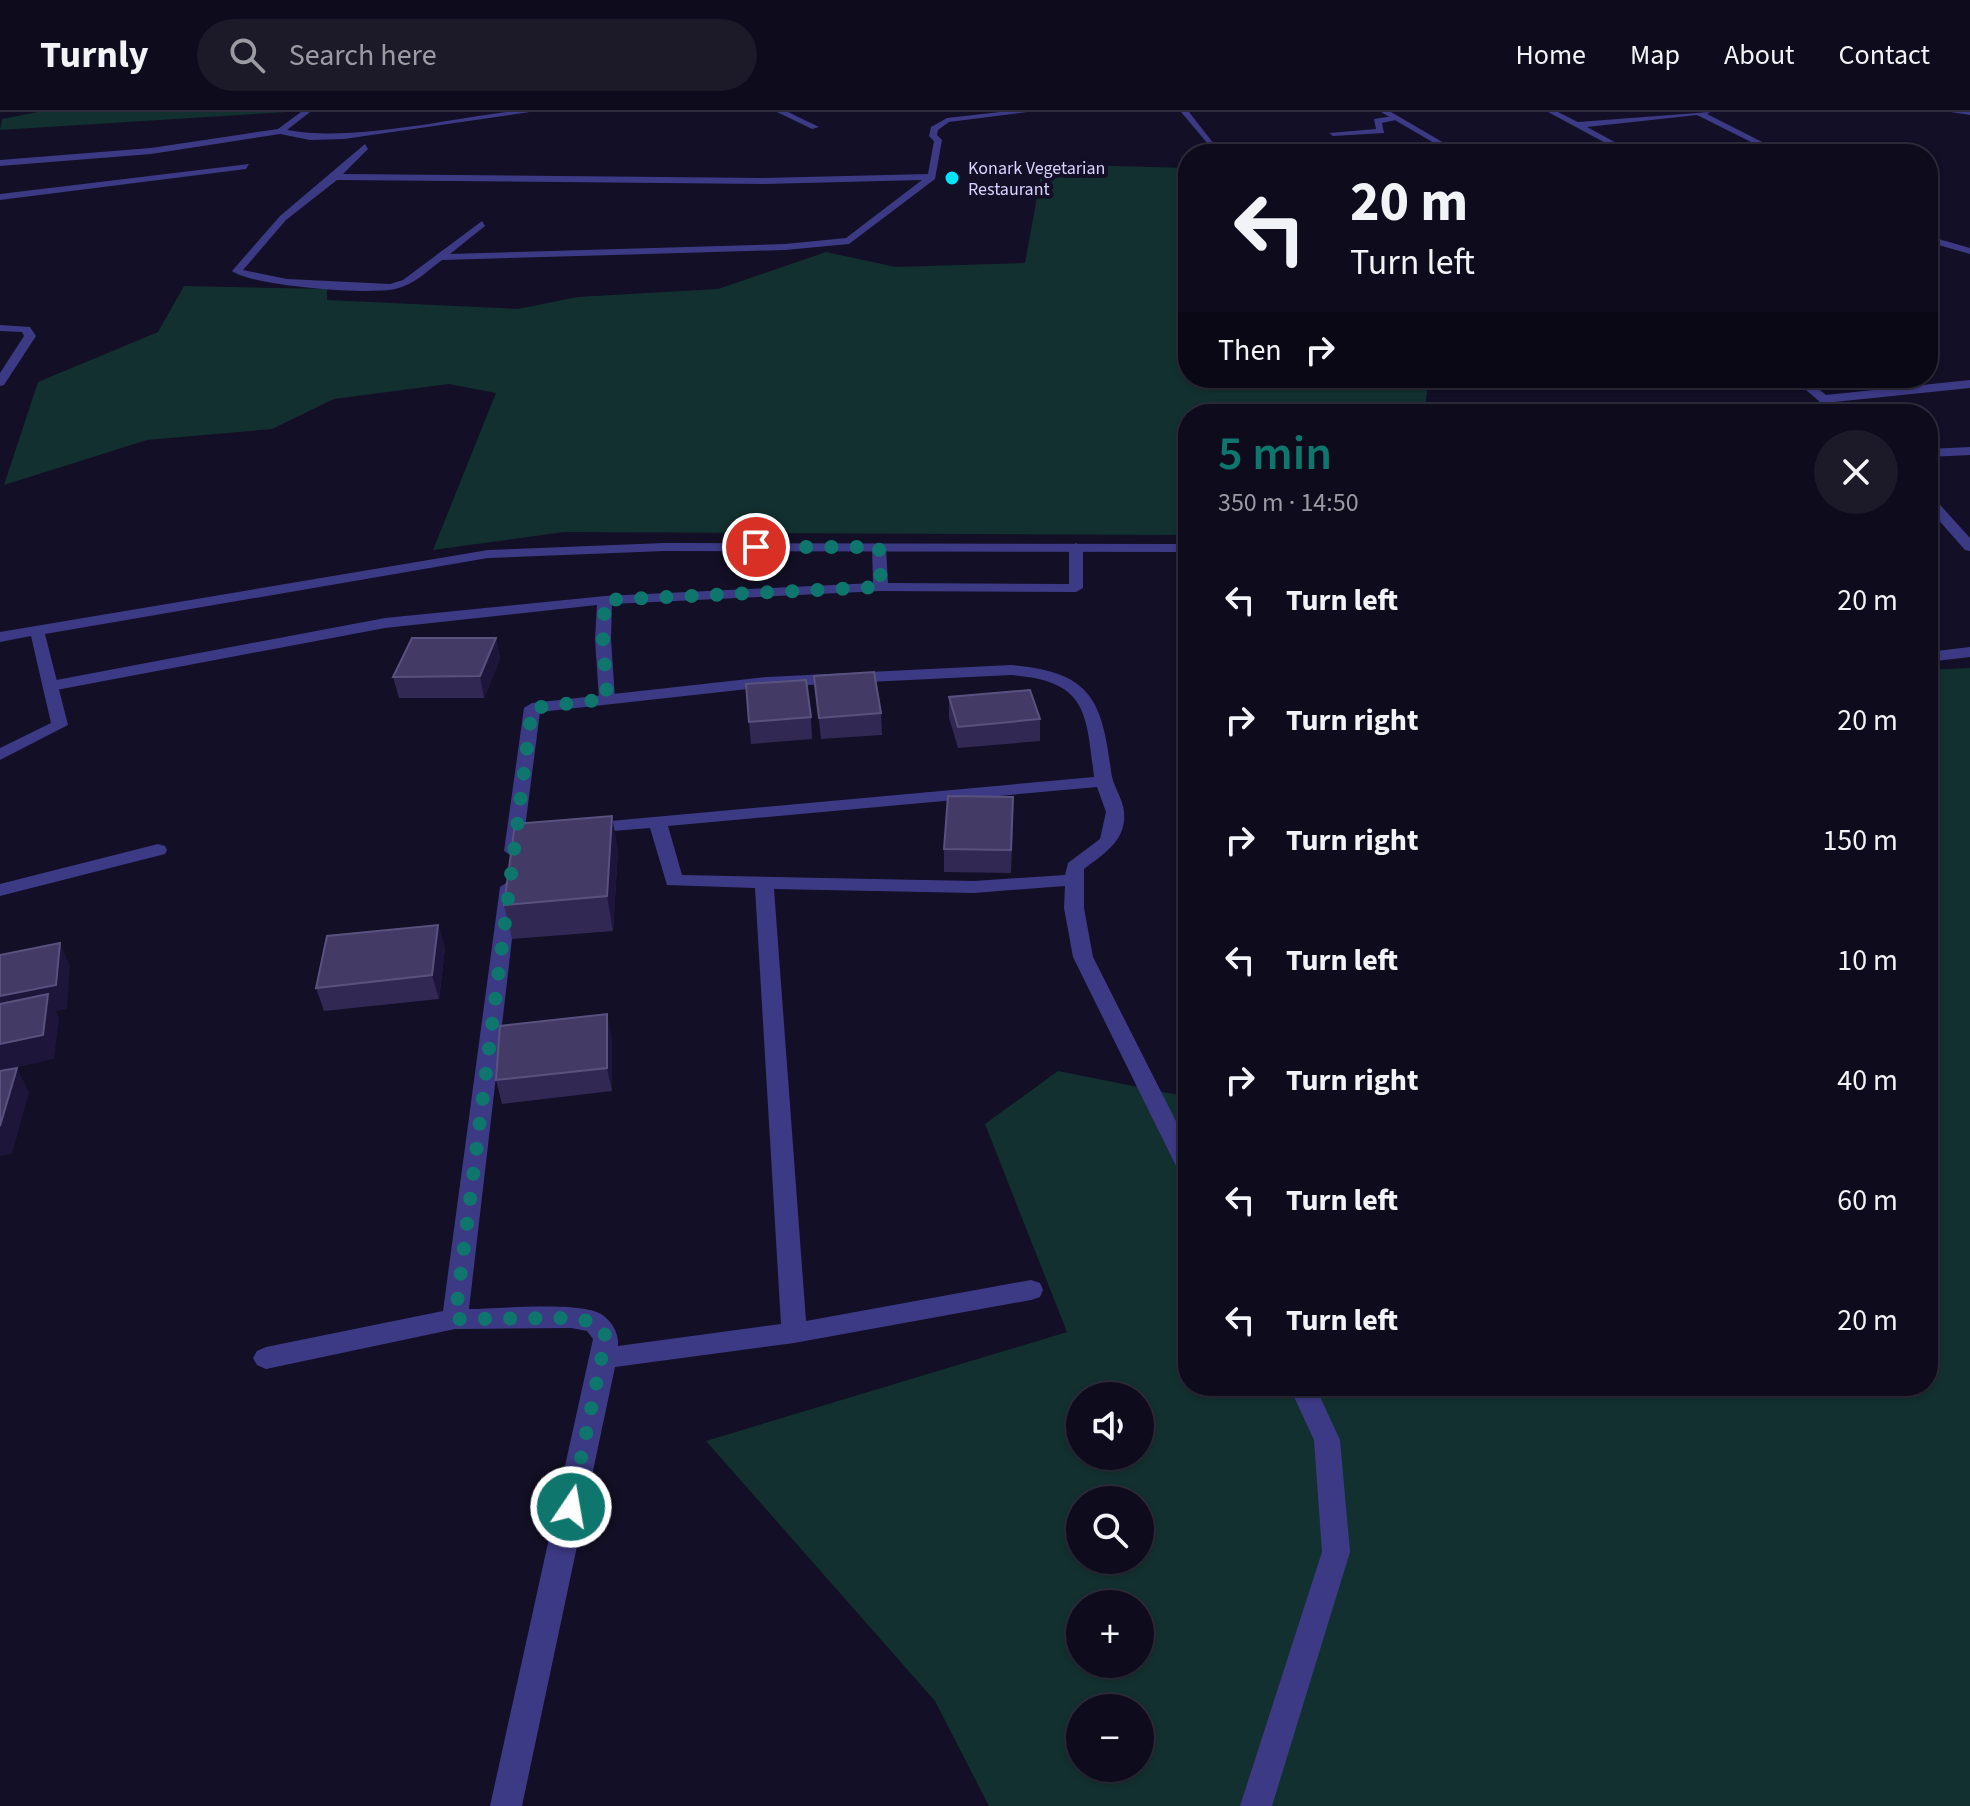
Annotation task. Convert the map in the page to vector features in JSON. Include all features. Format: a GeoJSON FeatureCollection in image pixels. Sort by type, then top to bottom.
{"type":"FeatureCollection","features":[{"type":"Feature","properties":{"kind":"street"},"geometry":{"type":"LineString","coordinates":[[280,131],[306,112]]}},
{"type":"Feature","properties":{"kind":"street"},"geometry":{"type":"LineString","coordinates":[[0,163],[151,151],[280,131],[310,137],[344,136],[526,112]]}},
{"type":"Feature","properties":{"kind":"street"},"geometry":{"type":"LineString","coordinates":[[781,112],[815,127]]}},
{"type":"Feature","properties":{"kind":"street"},"geometry":{"type":"LineString","coordinates":[[965,112],[975,117]]}},
{"type":"Feature","properties":{"kind":"street"},"geometry":{"type":"LineString","coordinates":[[439,257],[785,247],[849,241],[932,177],[938,140],[933,136],[934,129],[947,120],[1023,112]]}},
{"type":"Feature","properties":{"kind":"street"},"geometry":{"type":"LineString","coordinates":[[1185,112],[1211,142]]}},
{"type":"Feature","properties":{"kind":"street"},"geometry":{"type":"LineString","coordinates":[[1552,112],[1614,144]]}},
{"type":"Feature","properties":{"kind":"street"},"geometry":{"type":"LineString","coordinates":[[1578,125],[1706,112]]}},
{"type":"Feature","properties":{"kind":"street"},"geometry":{"type":"LineString","coordinates":[[1955,112],[1970,113]]}},
{"type":"Feature","properties":{"kind":"street"},"geometry":{"type":"LineString","coordinates":[[1698,113],[1762,144]]}},
{"type":"Feature","properties":{"kind":"street"},"geometry":{"type":"LineString","coordinates":[[1333,133],[1381,131],[1377,121],[1389,115],[1441,144]]}},
{"type":"Feature","properties":{"kind":"street"},"geometry":{"type":"LineString","coordinates":[[365,147],[335,177],[283,218],[237,271],[246,277],[391,287],[407,282],[482,224]]}},
{"type":"Feature","properties":{"kind":"street"},"geometry":{"type":"LineString","coordinates":[[0,197],[246,166]]}},
{"type":"Feature","properties":{"kind":"street"},"geometry":{"type":"LineString","coordinates":[[335,177],[764,181],[932,177]]}},
{"type":"Feature","properties":{"kind":"street"},"geometry":{"type":"LineString","coordinates":[[1938,242],[1970,251]]}},
{"type":"Feature","properties":{"kind":"street"},"geometry":{"type":"LineString","coordinates":[[0,328],[26,329],[30,336],[0,382]]}},
{"type":"Feature","properties":{"kind":"street"},"geometry":{"type":"LineString","coordinates":[[1938,387],[1970,384]]}},
{"type":"Feature","properties":{"kind":"street"},"geometry":{"type":"LineString","coordinates":[[1810,388],[1830,404]]}},
{"type":"Feature","properties":{"kind":"street"},"geometry":{"type":"LineString","coordinates":[[1824,399],[1931,388]]}},
{"type":"Feature","properties":{"kind":"street"},"geometry":{"type":"LineString","coordinates":[[1938,453],[1970,451]]}},
{"type":"Feature","properties":{"kind":"street"},"geometry":{"type":"LineString","coordinates":[[1938,511],[1970,547]]}},
{"type":"Feature","properties":{"kind":"street"},"geometry":{"type":"LineString","coordinates":[[0,637],[488,554],[664,547],[1178,548]]}},
{"type":"Feature","properties":{"kind":"street"},"geometry":{"type":"LineString","coordinates":[[879,547],[881,587]]}},
{"type":"Feature","properties":{"kind":"street"},"geometry":{"type":"LineString","coordinates":[[51,686],[385,623],[605,600],[881,587],[1076,588],[1076,547]]}},
{"type":"Feature","properties":{"kind":"street"},"geometry":{"type":"LineString","coordinates":[[605,600],[603,639],[607,699]]}},
{"type":"Feature","properties":{"kind":"street"},"geometry":{"type":"LineString","coordinates":[[0,755],[60,725],[37,631]]}},
{"type":"Feature","properties":{"kind":"street"},"geometry":{"type":"LineString","coordinates":[[1938,656],[1970,652]]}},
{"type":"Feature","properties":{"kind":"street"},"geometry":{"type":"LineString","coordinates":[[455,1319],[523,834],[532,708],[767,682],[1011,670],[1042,671],[1066,679],[1082,694],[1094,716],[1104,781],[1115,812],[1109,841],[1075,867],[1074,908],[1083,957],[1178,1148]]}},
{"type":"Feature","properties":{"kind":"street"},"geometry":{"type":"LineString","coordinates":[[562,831],[1104,781]]}},
{"type":"Feature","properties":{"kind":"street"},"geometry":{"type":"LineString","coordinates":[[658,822],[674,881],[974,887],[1074,880]]}},
{"type":"Feature","properties":{"kind":"street"},"geometry":{"type":"LineString","coordinates":[[0,890],[158,850]]}},
{"type":"Feature","properties":{"kind":"street"},"geometry":{"type":"LineString","coordinates":[[764,884],[794,1333]]}},
{"type":"Feature","properties":{"kind":"street"},"geometry":{"type":"LineString","coordinates":[[604,1358],[794,1333],[1031,1290]]}},
{"type":"Feature","properties":{"kind":"street"},"geometry":{"type":"LineString","coordinates":[[266,1358],[455,1319],[571,1318],[594,1322],[606,1336],[604,1358],[506,1806]]}},
{"type":"Feature","properties":{"kind":"street"},"geometry":{"type":"LineString","coordinates":[[1256,1806],[1336,1552],[1327,1440],[1307,1396]]}},
{"type":"Feature","properties":{"kind":"green space"},"geometry":{"type":"Polygon","coordinates":[[[38,112],[287,112],[0,130],[2,119],[38,112]]]}},
{"type":"Feature","properties":{"kind":"green space"},"geometry":{"type":"Polygon","coordinates":[[[1043,164],[1178,168],[1178,388],[1428,388],[1425,404],[1178,404],[1178,535],[564,532],[433,550],[496,393],[449,384],[334,399],[272,429],[147,440],[4,485],[38,382],[158,332],[184,286],[327,289],[327,300],[518,309],[577,297],[718,289],[826,252],[896,267],[1025,263],[1043,164]]]}},
{"type":"Feature","properties":{"kind":"green space"},"geometry":{"type":"Polygon","coordinates":[[[1970,668],[1970,1806],[989,1806],[935,1701],[706,1441],[1067,1332],[985,1124],[1058,1071],[1178,1095],[1178,1396],[1938,1396],[1938,670],[1970,668]]]}},
{"type":"Feature","properties":{"kind":"building"},"geometry":{"type":"Polygon","coordinates":[[[412,638],[496,638],[480,676],[393,677],[412,638]]]}},
{"type":"Feature","properties":{"kind":"building"},"geometry":{"type":"Polygon","coordinates":[[[874,672],[881,713],[819,718],[814,676],[874,672]]]}},
{"type":"Feature","properties":{"kind":"building"},"geometry":{"type":"Polygon","coordinates":[[[806,680],[811,717],[749,722],[746,684],[806,680]]]}},
{"type":"Feature","properties":{"kind":"building"},"geometry":{"type":"Polygon","coordinates":[[[1030,690],[1040,719],[958,727],[949,697],[1030,690]]]}},
{"type":"Feature","properties":{"kind":"building"},"geometry":{"type":"Polygon","coordinates":[[[948,796],[1013,797],[1011,850],[944,849],[948,796]]]}},
{"type":"Feature","properties":{"kind":"building"},"geometry":{"type":"Polygon","coordinates":[[[612,816],[607,896],[504,905],[515,824],[612,816]]]}},
{"type":"Feature","properties":{"kind":"building"},"geometry":{"type":"Polygon","coordinates":[[[438,925],[432,975],[316,988],[327,936],[438,925]]]}},
{"type":"Feature","properties":{"kind":"building"},"geometry":{"type":"Polygon","coordinates":[[[60,943],[56,985],[0,996],[0,955],[60,943]]]}},
{"type":"Feature","properties":{"kind":"building"},"geometry":{"type":"Polygon","coordinates":[[[48,994],[43,1035],[0,1044],[0,1004],[48,994]]]}},
{"type":"Feature","properties":{"kind":"building"},"geometry":{"type":"Polygon","coordinates":[[[607,1014],[607,1068],[496,1080],[500,1026],[607,1014]]]}},
{"type":"Feature","properties":{"kind":"building"},"geometry":{"type":"Polygon","coordinates":[[[17,1068],[0,1126],[0,1071],[17,1068]]]}},
{"type":"Feature","properties":{"kind":"place","name":"Konark Vegetarian Restaurant"},"geometry":{"type":"Point","coordinates":[952,178]}},
{"type":"Feature","properties":{"kind":"route"},"geometry":{"type":"LineString","coordinates":[[571,1507],[604,1358],[606,1336],[594,1322],[571,1318],[455,1319],[532,708],[607,699],[603,639],[605,600],[744,591],[881,587],[879,547],[756,547]]}}]}
